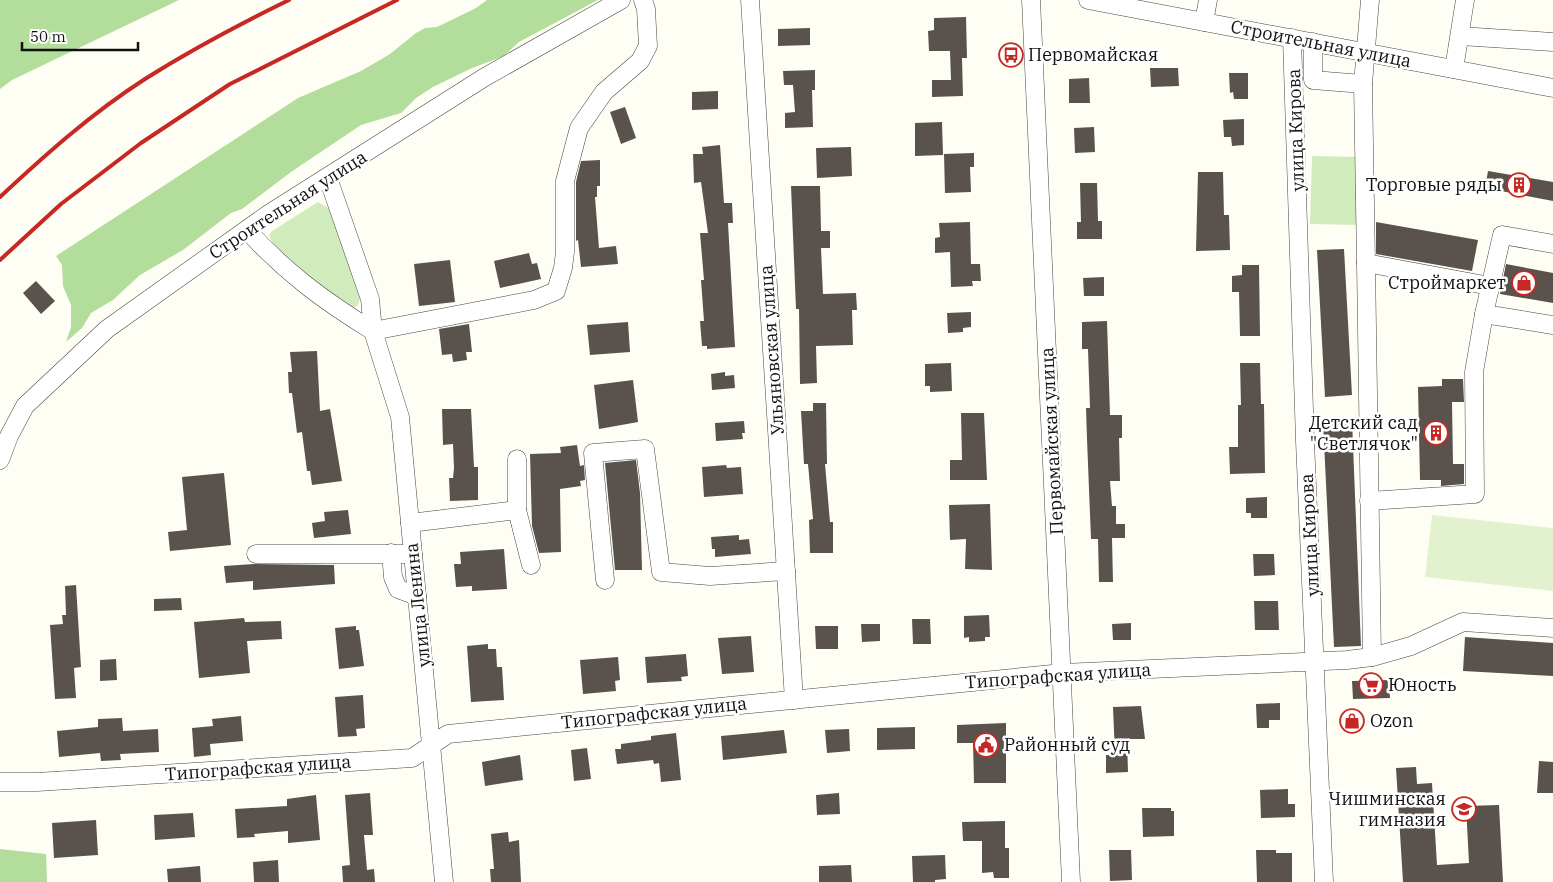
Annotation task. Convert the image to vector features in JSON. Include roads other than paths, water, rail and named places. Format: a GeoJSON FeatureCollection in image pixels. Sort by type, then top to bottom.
{"type":"FeatureCollection","features":[{"type":"Feature","properties":{"kind":"street","name":"Строительная улица"},"geometry":{"type":"LineString","coordinates":[[0,460],[9,436],[25,406],[107,329],[247,230],[485,77],[621,0]]}},
{"type":"Feature","properties":{"kind":"street"},"geometry":{"type":"LineString","coordinates":[[247,230],[270,255],[326,302],[373,331],[534,300],[556,291],[563,268],[565,252],[565,181],[579,128],[604,92],[640,61],[648,46],[646,9],[643,0]]}},
{"type":"Feature","properties":{"kind":"street","name":"Ульяновская улица"},"geometry":{"type":"LineString","coordinates":[[750,0],[794,700]]}},
{"type":"Feature","properties":{"kind":"street","name":"Первомайская улица"},"geometry":{"type":"LineString","coordinates":[[1031,0],[1072,882]]}},
{"type":"Feature","properties":{"kind":"street","name":"Строительная улица"},"geometry":{"type":"LineString","coordinates":[[1088,0],[1553,88]]}},
{"type":"Feature","properties":{"kind":"street"},"geometry":{"type":"LineString","coordinates":[[1204,22],[1208,0]]}},
{"type":"Feature","properties":{"kind":"street"},"geometry":{"type":"LineString","coordinates":[[1370,0],[1363,84],[1372,657]]}},
{"type":"Feature","properties":{"kind":"street"},"geometry":{"type":"LineString","coordinates":[[1454,68],[1465,0]]}},
{"type":"Feature","properties":{"kind":"street"},"geometry":{"type":"LineString","coordinates":[[1460,36],[1553,42]]}},
{"type":"Feature","properties":{"kind":"street","name":"улица Кирова"},"geometry":{"type":"LineString","coordinates":[[1292,38],[1305,441],[1324,882]]}},
{"type":"Feature","properties":{"kind":"street"},"geometry":{"type":"LineString","coordinates":[[1313,42],[1313,80],[1363,84]]}},
{"type":"Feature","properties":{"kind":"street","name":"улица Ленина"},"geometry":{"type":"LineString","coordinates":[[328,178],[370,299],[373,331],[400,416],[444,882]]}},
{"type":"Feature","properties":{"kind":"street"},"geometry":{"type":"LineString","coordinates":[[1369,500],[1475,494],[1474,372],[1484,314],[1502,235],[1553,244]]}},
{"type":"Feature","properties":{"kind":"street"},"geometry":{"type":"LineString","coordinates":[[1366,263],[1490,286]]}},
{"type":"Feature","properties":{"kind":"street"},"geometry":{"type":"LineString","coordinates":[[1484,314],[1553,325]]}},
{"type":"Feature","properties":{"kind":"street"},"geometry":{"type":"LineString","coordinates":[[0,422],[25,406]]}},
{"type":"Feature","properties":{"kind":"street"},"geometry":{"type":"LineString","coordinates":[[605,580],[592,453],[645,449],[660,572],[710,576],[786,571]]}},
{"type":"Feature","properties":{"kind":"street"},"geometry":{"type":"LineString","coordinates":[[517,459],[517,510],[532,565]]}},
{"type":"Feature","properties":{"kind":"street"},"geometry":{"type":"LineString","coordinates":[[410,523],[517,510]]}},
{"type":"Feature","properties":{"kind":"street"},"geometry":{"type":"LineString","coordinates":[[391,553],[393,576],[398,589],[417,596]]}},
{"type":"Feature","properties":{"kind":"street"},"geometry":{"type":"LineString","coordinates":[[256,554],[413,554]]}},
{"type":"Feature","properties":{"kind":"street","name":"Типографская улица"},"geometry":{"type":"LineString","coordinates":[[0,782],[37,782],[412,758],[448,734],[1063,673],[1294,660],[1315,662],[1372,657],[1411,646],[1463,622],[1553,628]]}},
{"type":"Feature","properties":{"kind":"railway"},"geometry":{"type":"LineString","coordinates":[[0,197],[70,135],[125,92],[162,68],[289,0]]}},
{"type":"Feature","properties":{"kind":"railway"},"geometry":{"type":"LineString","coordinates":[[0,260],[61,204],[141,143],[230,84],[397,0]]}},
{"type":"Feature","properties":{"kind":"place","name":"Первомайская"},"geometry":{"type":"Point","coordinates":[1011,55]}},
{"type":"Feature","properties":{"kind":"place","name":"Торговые ряды"},"geometry":{"type":"Point","coordinates":[1519,185]}},
{"type":"Feature","properties":{"kind":"place","name":"Строймаркет"},"geometry":{"type":"Point","coordinates":[1524,283]}},
{"type":"Feature","properties":{"kind":"place","name":"Детский сад \"Светлячок\""},"geometry":{"type":"Point","coordinates":[1436,433]}},
{"type":"Feature","properties":{"kind":"place","name":"Юность"},"geometry":{"type":"Point","coordinates":[1371,685]}},
{"type":"Feature","properties":{"kind":"place","name":"Ozon"},"geometry":{"type":"Point","coordinates":[1352,721]}},
{"type":"Feature","properties":{"kind":"place","name":"Районный суд"},"geometry":{"type":"Point","coordinates":[986,745]}},
{"type":"Feature","properties":{"kind":"place","name":"Чишминская гимназия"},"geometry":{"type":"Point","coordinates":[1464,809]}}]}
